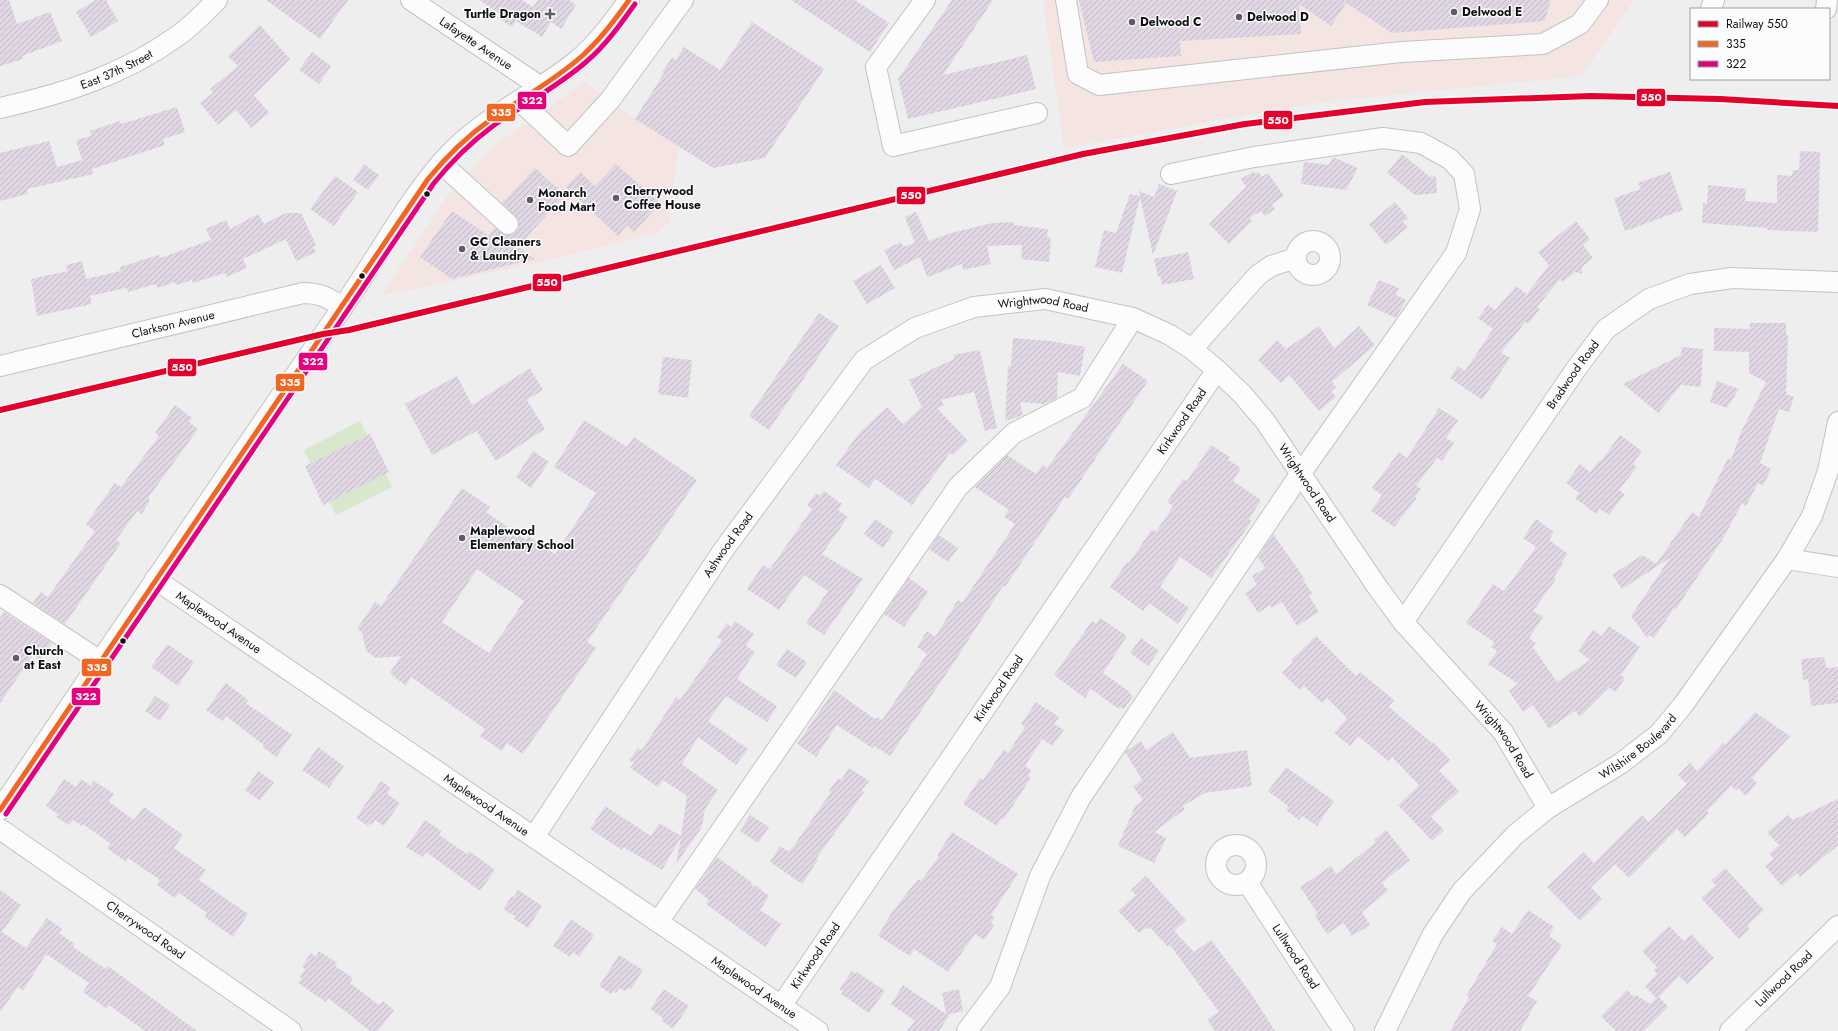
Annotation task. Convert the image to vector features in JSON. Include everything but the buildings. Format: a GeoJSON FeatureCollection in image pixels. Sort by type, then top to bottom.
{"type":"FeatureCollection","features":[{"type":"Feature","properties":{"kind":"street","name":"East 37th Street"},"geometry":{"type":"LineString","coordinates":[[0,108],[74,89],[113,74],[147,56],[177,37],[217,0]]}},
{"type":"Feature","properties":{"kind":"street","name":"Lafayette Avenue"},"geometry":{"type":"LineString","coordinates":[[411,0],[541,87]]}},
{"type":"Feature","properties":{"kind":"street"},"geometry":{"type":"LineString","coordinates":[[0,810],[155,579],[343,307],[422,188],[441,163],[460,143],[488,120],[520,101],[577,61],[610,26],[629,0]]}},
{"type":"Feature","properties":{"kind":"street"},"geometry":{"type":"LineString","coordinates":[[520,101],[568,146],[610,100],[683,0]]}},
{"type":"Feature","properties":{"kind":"street"},"geometry":{"type":"LineString","coordinates":[[925,0],[876,67],[893,146],[1037,113]]}},
{"type":"Feature","properties":{"kind":"street"},"geometry":{"type":"LineString","coordinates":[[1066,0],[1078,74],[1099,85],[1401,52],[1543,44],[1580,24],[1598,0]]}},
{"type":"Feature","properties":{"kind":"street"},"geometry":{"type":"LineString","coordinates":[[967,1031],[1000,987],[1040,876],[1081,797],[1301,473],[1456,253],[1470,209],[1464,174],[1450,159],[1421,143],[1383,138],[1254,157],[1171,174]]}},
{"type":"Feature","properties":{"kind":"street"},"geometry":{"type":"LineString","coordinates":[[441,163],[508,224]]}},
{"type":"Feature","properties":{"kind":"street"},"geometry":{"type":"LineString","coordinates":[[1192,349],[1258,275],[1271,266],[1296,258]]}},
{"type":"Feature","properties":{"kind":"street","name":"Bradwood Road"},"geometry":{"type":"LineString","coordinates":[[1403,622],[1576,369],[1606,329],[1649,299],[1690,284],[1732,278],[1838,282]]}},
{"type":"Feature","properties":{"kind":"street","name":"Clarkson Avenue"},"geometry":{"type":"LineString","coordinates":[[0,366],[303,294],[316,293],[326,296],[343,307]]}},
{"type":"Feature","properties":{"kind":"street","name":"Wrightwood Road"},"geometry":{"type":"LineString","coordinates":[[974,307],[1045,299],[1133,318],[1170,335],[1192,349],[1217,370],[1242,394],[1265,421],[1378,588],[1403,622],[1504,732],[1548,808]]}},
{"type":"Feature","properties":{"kind":"street","name":"Ashwood Road"},"geometry":{"type":"LineString","coordinates":[[534,837],[722,552],[864,360],[915,328],[974,307]]}},
{"type":"Feature","properties":{"kind":"street"},"geometry":{"type":"LineString","coordinates":[[658,922],[958,487],[1014,433],[1082,398],[1133,318]]}},
{"type":"Feature","properties":{"kind":"street","name":"Kirkwood Road"},"geometry":{"type":"LineString","coordinates":[[781,1006],[1217,370]]}},
{"type":"Feature","properties":{"kind":"street","name":"Wilshire Boulevard"},"geometry":{"type":"LineString","coordinates":[[1385,1031],[1433,934],[1462,891],[1515,834],[1548,808],[1620,764],[1659,734],[1683,705],[1787,559],[1812,516],[1828,471],[1838,422]]}},
{"type":"Feature","properties":{"kind":"street"},"geometry":{"type":"LineString","coordinates":[[1787,559],[1838,567]]}},
{"type":"Feature","properties":{"kind":"street","name":"Maplewood Avenue"},"geometry":{"type":"LineString","coordinates":[[155,579],[818,1031]]}},
{"type":"Feature","properties":{"kind":"street"},"geometry":{"type":"LineString","coordinates":[[0,595],[100,661]]}},
{"type":"Feature","properties":{"kind":"street","name":"Cherrywood Road"},"geometry":{"type":"LineString","coordinates":[[0,829],[291,1031]]}},
{"type":"Feature","properties":{"kind":"street","name":"Lullwood Road"},"geometry":{"type":"LineString","coordinates":[[1246,882],[1344,1031]]}},
{"type":"Feature","properties":{"kind":"street","name":"Lullwood Road"},"geometry":{"type":"LineString","coordinates":[[1730,1031],[1838,926]]}},
{"type":"Feature","properties":{"kind":"shaded area"},"geometry":{"type":"Polygon","coordinates":[[[1043,0],[1634,0],[1582,76],[1321,102],[1064,148],[1043,0]]]}},
{"type":"Feature","properties":{"kind":"shaded area"},"geometry":{"type":"Polygon","coordinates":[[[585,82],[638,121],[678,146],[670,221],[655,234],[542,262],[381,296],[448,195],[496,144],[585,82]]]}},
{"type":"Feature","properties":{"kind":"green space"},"geometry":{"type":"Polygon","coordinates":[[[360,421],[392,487],[336,515],[304,450],[360,421]]]}},
{"type":"Feature","properties":{"kind":"rail line","name":"550"},"geometry":{"type":"LineString","coordinates":[[0,410],[323,334],[349,330],[1083,154],[1245,124],[1425,102],[1591,96],[1720,99],[1838,106]]}},
{"type":"Feature","properties":{"kind":"transit line","name":"335"},"geometry":{"type":"LineString","coordinates":[[0,810],[428,179],[473,133],[501,112],[548,82],[582,56],[607,30],[629,0]]}},
{"type":"Feature","properties":{"kind":"transit line","name":"322"},"geometry":{"type":"LineString","coordinates":[[6,814],[434,183],[476,139],[504,118],[563,80],[593,56],[606,42],[635,4]]}},
{"type":"Feature","properties":{"kind":"place","name":"Delwood E"},"geometry":{"type":"Point","coordinates":[1454,12]}},
{"type":"Feature","properties":{"kind":"place","name":"Turtle Dragon"},"geometry":{"type":"Point","coordinates":[550,14]}},
{"type":"Feature","properties":{"kind":"place","name":"Delwood D"},"geometry":{"type":"Point","coordinates":[1239,17]}},
{"type":"Feature","properties":{"kind":"place","name":"Delwood C"},"geometry":{"type":"Point","coordinates":[1132,22]}},
{"type":"Feature","properties":{"kind":"place","name":"Cherrywood Coffee House"},"geometry":{"type":"Point","coordinates":[616,198]}},
{"type":"Feature","properties":{"kind":"place","name":"Monarch Food Mart"},"geometry":{"type":"Point","coordinates":[530,200]}},
{"type":"Feature","properties":{"kind":"place","name":"GC Cleaners & Laundry"},"geometry":{"type":"Point","coordinates":[462,249]}},
{"type":"Feature","properties":{"kind":"place","name":"Maplewood Elementary School"},"geometry":{"type":"Point","coordinates":[462,538]}},
{"type":"Feature","properties":{"kind":"place","name":"Church at East"},"geometry":{"type":"Point","coordinates":[16,658]}}]}
